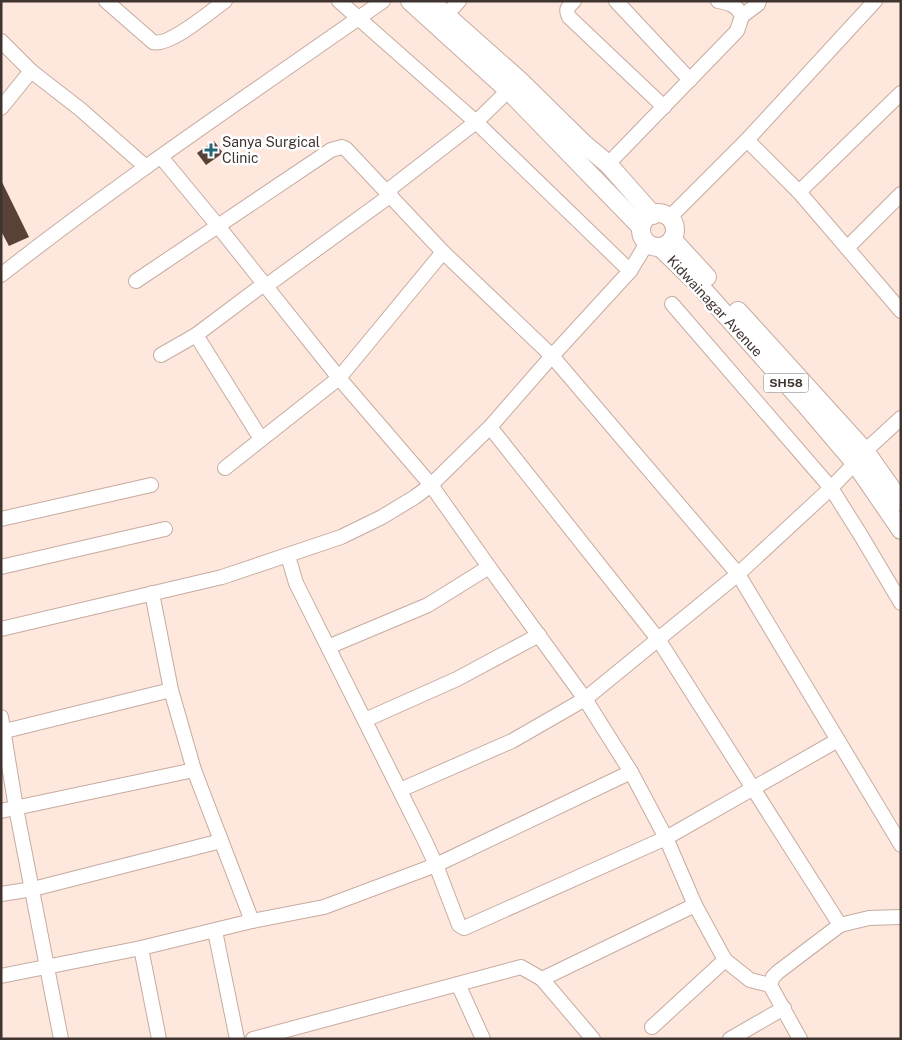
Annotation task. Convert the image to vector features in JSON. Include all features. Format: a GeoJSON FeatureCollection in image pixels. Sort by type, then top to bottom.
{"type":"FeatureCollection","features":[{"type":"Feature","properties":{"kind":"main road","name":"Kidwainagar Avenue"},"geometry":{"type":"LineString","coordinates":[[410,1],[608,164],[657,231]]}},
{"type":"Feature","properties":{"kind":"main road","name":"Kidwainagar Avenue"},"geometry":{"type":"LineString","coordinates":[[430,1],[446,15],[657,231],[901,502]]}},
{"type":"Feature","properties":{"kind":"main road","name":"Kidwainagar Avenue"},"geometry":{"type":"LineString","coordinates":[[860,457],[881,499],[901,530]]}},
{"type":"Feature","properties":{"kind":"street"},"geometry":{"type":"LineString","coordinates":[[106,1],[153,42],[158,44],[170,39],[225,1]]}},
{"type":"Feature","properties":{"kind":"street"},"geometry":{"type":"LineString","coordinates":[[339,1],[476,122],[630,271]]}},
{"type":"Feature","properties":{"kind":"street"},"geometry":{"type":"LineString","coordinates":[[1,275],[57,231],[146,167],[383,1]]}},
{"type":"Feature","properties":{"kind":"street"},"geometry":{"type":"LineString","coordinates":[[446,15],[459,1]]}},
{"type":"Feature","properties":{"kind":"street"},"geometry":{"type":"LineString","coordinates":[[574,1],[567,8],[566,12],[569,17],[664,107]]}},
{"type":"Feature","properties":{"kind":"street"},"geometry":{"type":"LineString","coordinates":[[616,1],[690,80]]}},
{"type":"Feature","properties":{"kind":"street"},"geometry":{"type":"LineString","coordinates":[[718,1],[735,6],[740,10],[742,16]]}},
{"type":"Feature","properties":{"kind":"street"},"geometry":{"type":"LineString","coordinates":[[608,164],[737,31],[742,16],[758,4],[759,1]]}},
{"type":"Feature","properties":{"kind":"street"},"geometry":{"type":"LineString","coordinates":[[1,629],[222,577],[288,556],[341,537],[374,521],[415,497],[431,485],[490,427],[630,271],[657,231],[747,140],[875,1]]}},
{"type":"Feature","properties":{"kind":"street"},"geometry":{"type":"LineString","coordinates":[[1,41],[31,71],[80,108],[146,167]]}},
{"type":"Feature","properties":{"kind":"street"},"geometry":{"type":"LineString","coordinates":[[1,108],[31,71]]}},
{"type":"Feature","properties":{"kind":"street"},"geometry":{"type":"LineString","coordinates":[[161,355],[196,336],[389,193],[476,122],[513,85]]}},
{"type":"Feature","properties":{"kind":"street"},"geometry":{"type":"LineString","coordinates":[[799,192],[901,93]]}},
{"type":"Feature","properties":{"kind":"street"},"geometry":{"type":"LineString","coordinates":[[747,140],[799,192],[899,305]]}},
{"type":"Feature","properties":{"kind":"street"},"geometry":{"type":"LineString","coordinates":[[136,281],[331,150],[342,147],[346,148],[443,252],[552,356],[738,574],[901,845]]}},
{"type":"Feature","properties":{"kind":"street"},"geometry":{"type":"LineString","coordinates":[[161,157],[339,378],[431,485],[585,699],[631,772],[666,838],[695,905],[726,960],[750,980],[770,985],[800,1039]]}},
{"type":"Feature","properties":{"kind":"street"},"geometry":{"type":"LineString","coordinates":[[847,248],[901,194]]}},
{"type":"Feature","properties":{"kind":"street"},"geometry":{"type":"LineString","coordinates":[[224,468],[339,378],[443,252]]}},
{"type":"Feature","properties":{"kind":"street"},"geometry":{"type":"LineString","coordinates":[[672,304],[831,488],[901,603]]}},
{"type":"Feature","properties":{"kind":"street"},"geometry":{"type":"LineString","coordinates":[[196,336],[261,440]]}},
{"type":"Feature","properties":{"kind":"street"},"geometry":{"type":"LineString","coordinates":[[400,790],[512,741],[585,699],[738,574],[831,488],[901,418]]}},
{"type":"Feature","properties":{"kind":"street"},"geometry":{"type":"LineString","coordinates":[[490,427],[658,639],[840,925]]}},
{"type":"Feature","properties":{"kind":"street"},"geometry":{"type":"LineString","coordinates":[[1,520],[151,485]]}},
{"type":"Feature","properties":{"kind":"street"},"geometry":{"type":"LineString","coordinates":[[1,567],[165,529]]}},
{"type":"Feature","properties":{"kind":"street"},"geometry":{"type":"LineString","coordinates":[[288,556],[296,583],[436,865],[459,925],[464,928],[666,838],[838,740]]}},
{"type":"Feature","properties":{"kind":"street"},"geometry":{"type":"LineString","coordinates":[[328,646],[428,605],[489,567]]}},
{"type":"Feature","properties":{"kind":"street"},"geometry":{"type":"LineString","coordinates":[[152,593],[171,690],[194,770],[252,921]]}},
{"type":"Feature","properties":{"kind":"street"},"geometry":{"type":"LineString","coordinates":[[365,720],[458,679],[539,636]]}},
{"type":"Feature","properties":{"kind":"street"},"geometry":{"type":"LineString","coordinates":[[2,732],[171,690]]}},
{"type":"Feature","properties":{"kind":"street"},"geometry":{"type":"LineString","coordinates":[[1,716],[2,732],[16,808],[62,1039]]}},
{"type":"Feature","properties":{"kind":"street"},"geometry":{"type":"LineString","coordinates":[[1,811],[194,770]]}},
{"type":"Feature","properties":{"kind":"street"},"geometry":{"type":"LineString","coordinates":[[1,976],[141,948],[252,921],[324,907],[436,865],[631,772]]}},
{"type":"Feature","properties":{"kind":"street"},"geometry":{"type":"LineString","coordinates":[[1,894],[33,889],[221,841]]}},
{"type":"Feature","properties":{"kind":"street"},"geometry":{"type":"LineString","coordinates":[[542,979],[695,905]]}},
{"type":"Feature","properties":{"kind":"street"},"geometry":{"type":"LineString","coordinates":[[770,985],[773,977],[778,972],[840,925],[869,918],[901,917]]}},
{"type":"Feature","properties":{"kind":"street"},"geometry":{"type":"LineString","coordinates":[[215,931],[238,1039]]}},
{"type":"Feature","properties":{"kind":"street"},"geometry":{"type":"LineString","coordinates":[[141,948],[159,1039]]}},
{"type":"Feature","properties":{"kind":"street"},"geometry":{"type":"LineString","coordinates":[[652,1027],[726,960]]}},
{"type":"Feature","properties":{"kind":"street"},"geometry":{"type":"LineString","coordinates":[[253,1039],[521,967],[542,979],[593,1039]]}},
{"type":"Feature","properties":{"kind":"street"},"geometry":{"type":"LineString","coordinates":[[458,984],[483,1039]]}},
{"type":"Feature","properties":{"kind":"street"},"geometry":{"type":"LineString","coordinates":[[730,1039],[750,1034],[784,1008]]}},
{"type":"Feature","properties":{"kind":"building"},"geometry":{"type":"Polygon","coordinates":[[[214,141],[223,153],[206,165],[197,153],[214,141]]]}},
{"type":"Feature","properties":{"kind":"building"},"geometry":{"type":"Polygon","coordinates":[[[1,180],[29,237],[9,246],[1,231],[1,180]]]}},
{"type":"Feature","properties":{"kind":"place","name":"Sanya Surgical Clinic"},"geometry":{"type":"Point","coordinates":[211,150]}}]}
